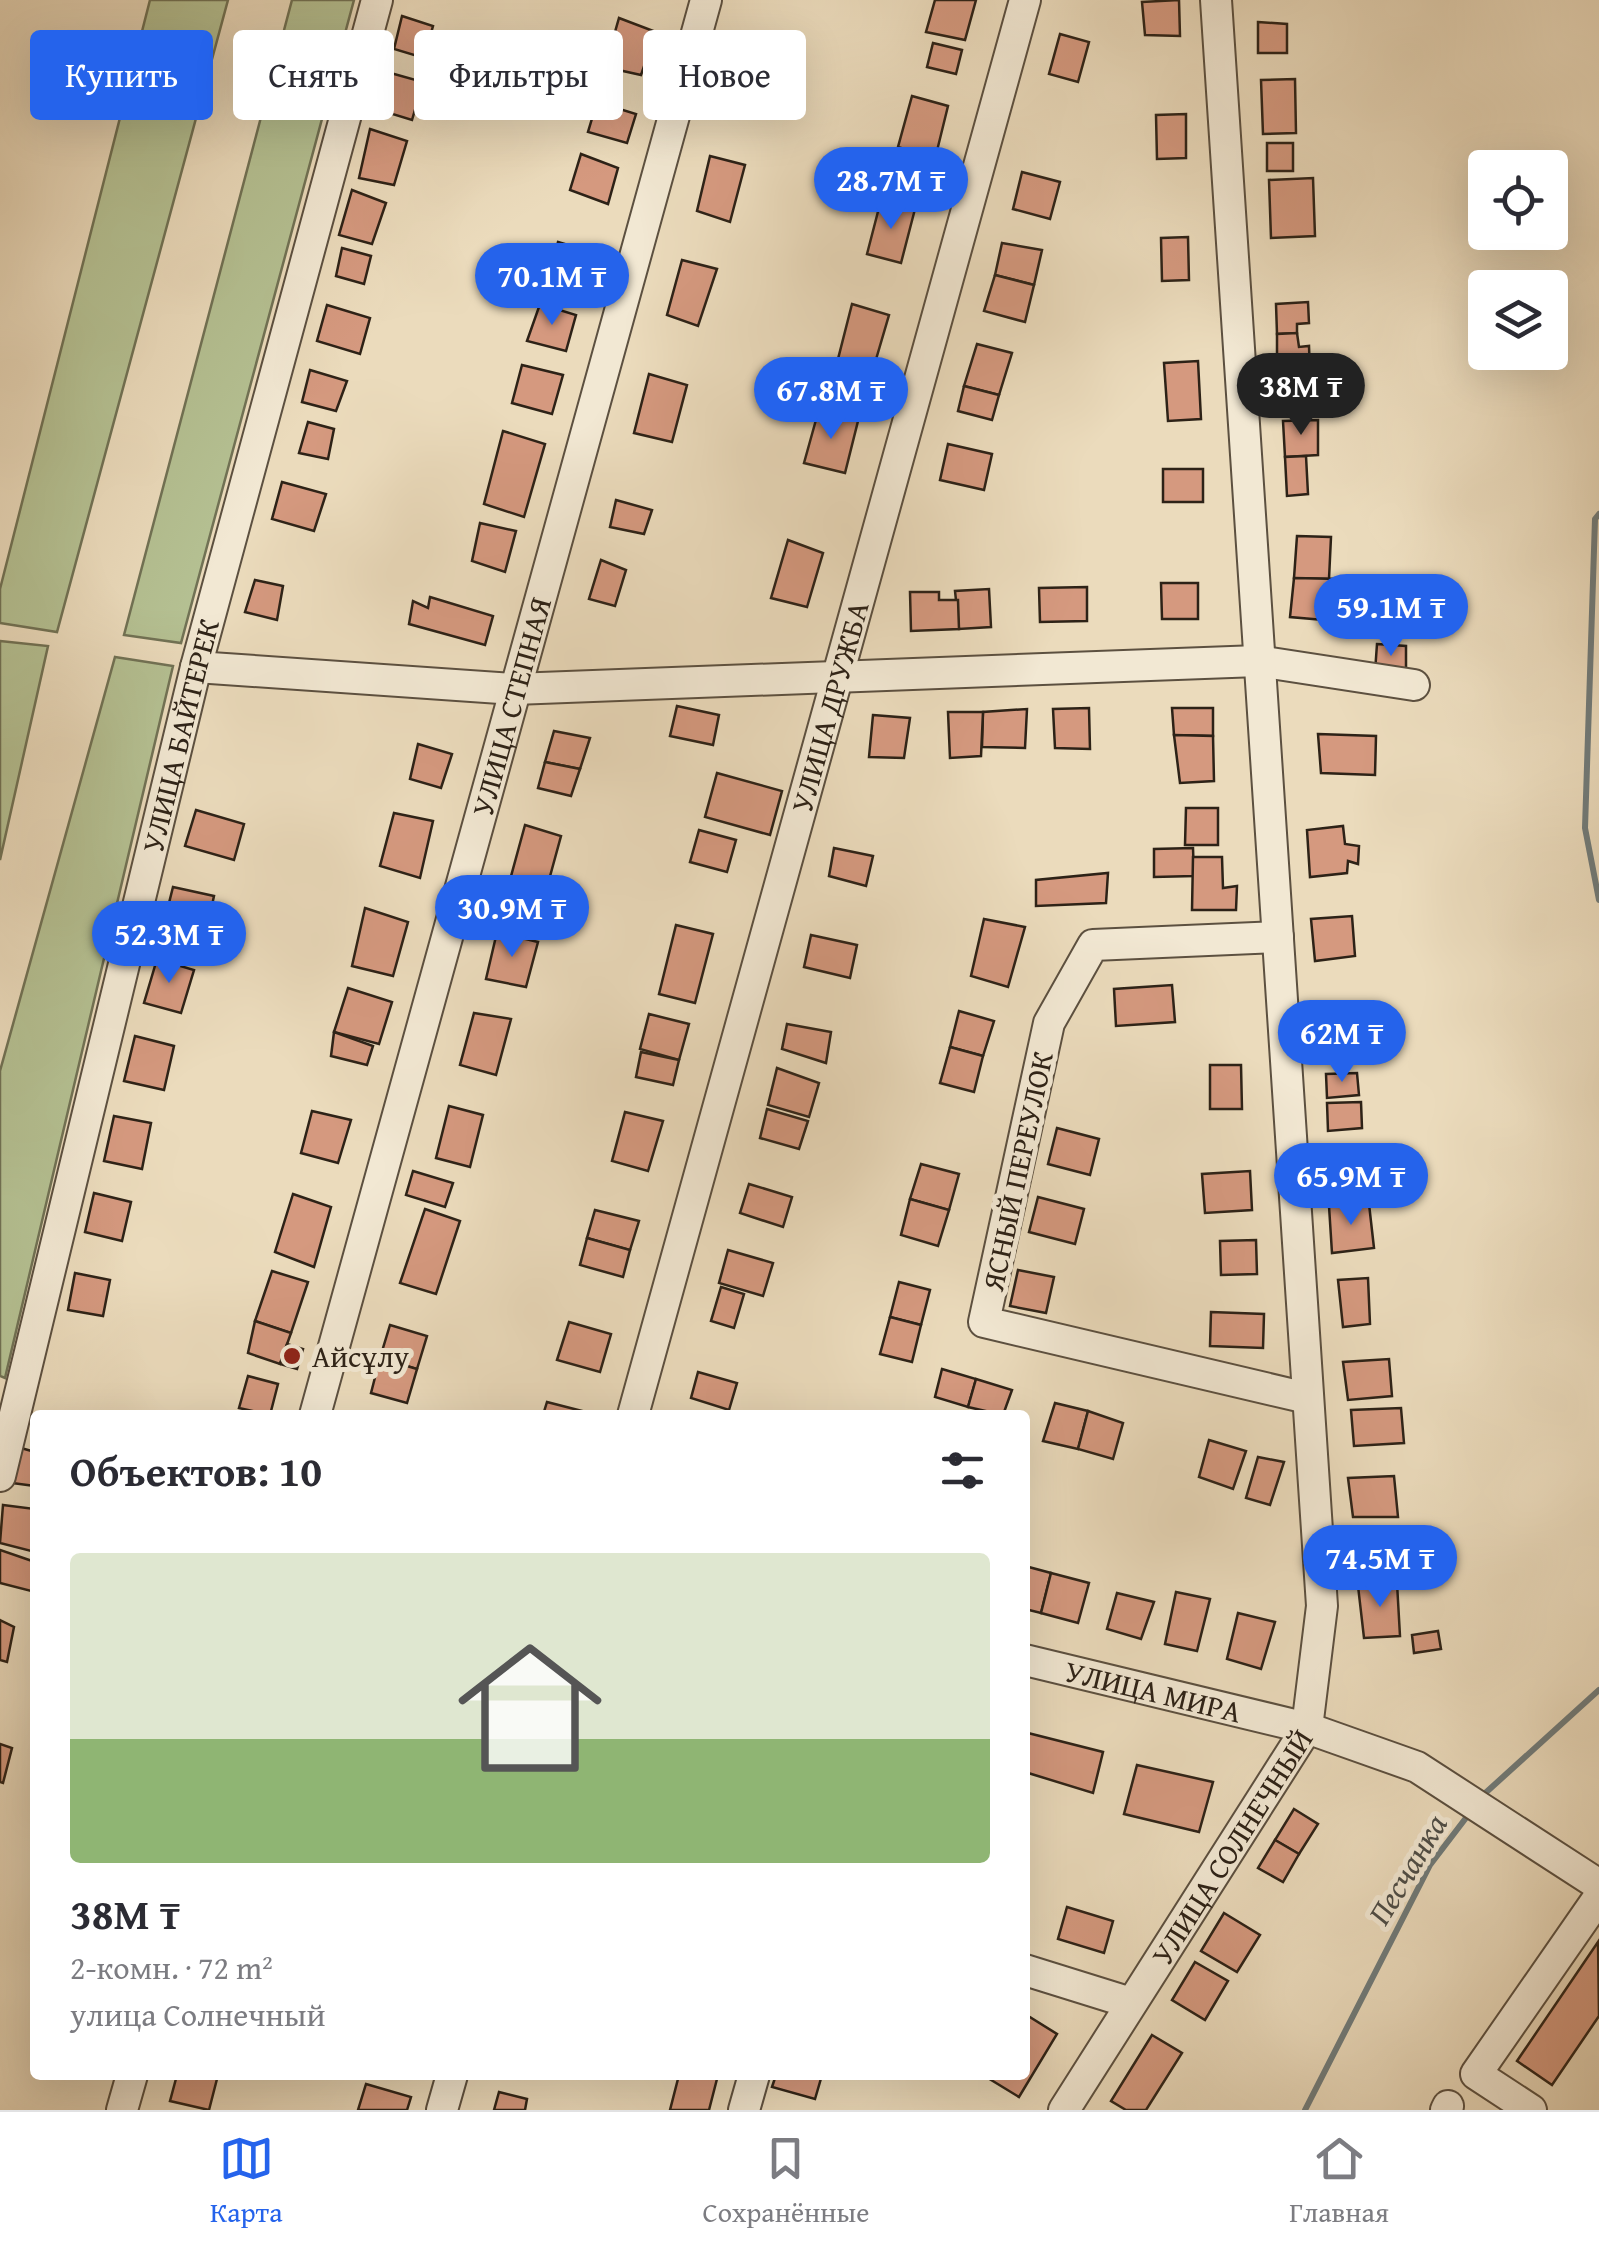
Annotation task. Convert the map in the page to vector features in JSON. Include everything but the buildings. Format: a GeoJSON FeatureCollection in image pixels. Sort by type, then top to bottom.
{"type":"FeatureCollection","features":[{"type":"Feature","properties":{"kind":"street","name":"УЛИЦА БАЙТЕРЕК"},"geometry":{"type":"LineString","coordinates":[[0,1476],[196,666],[376,0]]}},
{"type":"Feature","properties":{"kind":"street","name":"УЛИЦА СТЕПНАЯ"},"geometry":{"type":"LineString","coordinates":[[316,1410],[706,0]]}},
{"type":"Feature","properties":{"kind":"street","name":"УЛИЦА ДРУЖБА"},"geometry":{"type":"LineString","coordinates":[[635,1410],[1025,0]]}},
{"type":"Feature","properties":{"kind":"street","name":"УЛИЦА СОЛНЕЧНЫЙ"},"geometry":{"type":"LineString","coordinates":[[1064,2110],[1307,1728],[1322,1606],[1216,0]]}},
{"type":"Feature","properties":{"kind":"street"},"geometry":{"type":"LineString","coordinates":[[196,666],[514,689],[840,674],[1258,662],[1414,685]]}},
{"type":"Feature","properties":{"kind":"street","name":"ЯСНЫЙ ПЕРЕУЛОК"},"geometry":{"type":"LineString","coordinates":[[1278,937],[1092,945],[1049,1023],[984,1322],[1307,1398]]}},
{"type":"Feature","properties":{"kind":"street","name":"УЛИЦА МИРА"},"geometry":{"type":"LineString","coordinates":[[1030,1661],[1307,1728],[1417,1767],[1599,1886]]}},
{"type":"Feature","properties":{"kind":"street"},"geometry":{"type":"LineString","coordinates":[[1530,2110],[1476,2074],[1599,1897]]}},
{"type":"Feature","properties":{"kind":"street"},"geometry":{"type":"LineString","coordinates":[[1030,1972],[1131,2003]]}},
{"type":"Feature","properties":{"kind":"street"},"geometry":{"type":"LineString","coordinates":[[122,2110],[131,2080]]}},
{"type":"Feature","properties":{"kind":"street"},"geometry":{"type":"LineString","coordinates":[[442,2110],[451,2080]]}},
{"type":"Feature","properties":{"kind":"street"},"geometry":{"type":"LineString","coordinates":[[744,2110],[753,2080]]}},
{"type":"Feature","properties":{"kind":"green space"},"geometry":{"type":"Polygon","coordinates":[[[150,0],[228,0],[213,55],[213,30],[142,30],[150,0]]]}},
{"type":"Feature","properties":{"kind":"green space"},"geometry":{"type":"Polygon","coordinates":[[[292,0],[354,0],[346,30],[284,30],[292,0]]]}},
{"type":"Feature","properties":{"kind":"green space"},"geometry":{"type":"Polygon","coordinates":[[[119,120],[196,120],[57,632],[0,623],[0,589],[119,120]]]}},
{"type":"Feature","properties":{"kind":"green space"},"geometry":{"type":"Polygon","coordinates":[[[260,120],[322,120],[181,643],[124,635],[260,120]]]}},
{"type":"Feature","properties":{"kind":"green space"},"geometry":{"type":"Polygon","coordinates":[[[0,641],[48,646],[0,860],[0,641]]]}},
{"type":"Feature","properties":{"kind":"green space"},"geometry":{"type":"Polygon","coordinates":[[[115,657],[173,666],[5,1378],[0,1376],[0,1071],[115,657]]]}},
{"type":"Feature","properties":{"kind":"waterway","name":"Песчанка"},"geometry":{"type":"LineString","coordinates":[[1599,514],[1595,519],[1585,828],[1599,900]]}},
{"type":"Feature","properties":{"kind":"waterway","name":"Песчанка"},"geometry":{"type":"LineString","coordinates":[[1482,1796],[1599,1690]]}},
{"type":"Feature","properties":{"kind":"waterway","name":"Песчанка"},"geometry":{"type":"LineString","coordinates":[[1305,2110],[1430,1865],[1472,1810]]}},
{"type":"Feature","properties":{"kind":"place","name":"Айсұлу"},"geometry":{"type":"Point","coordinates":[292,1356]}}]}
